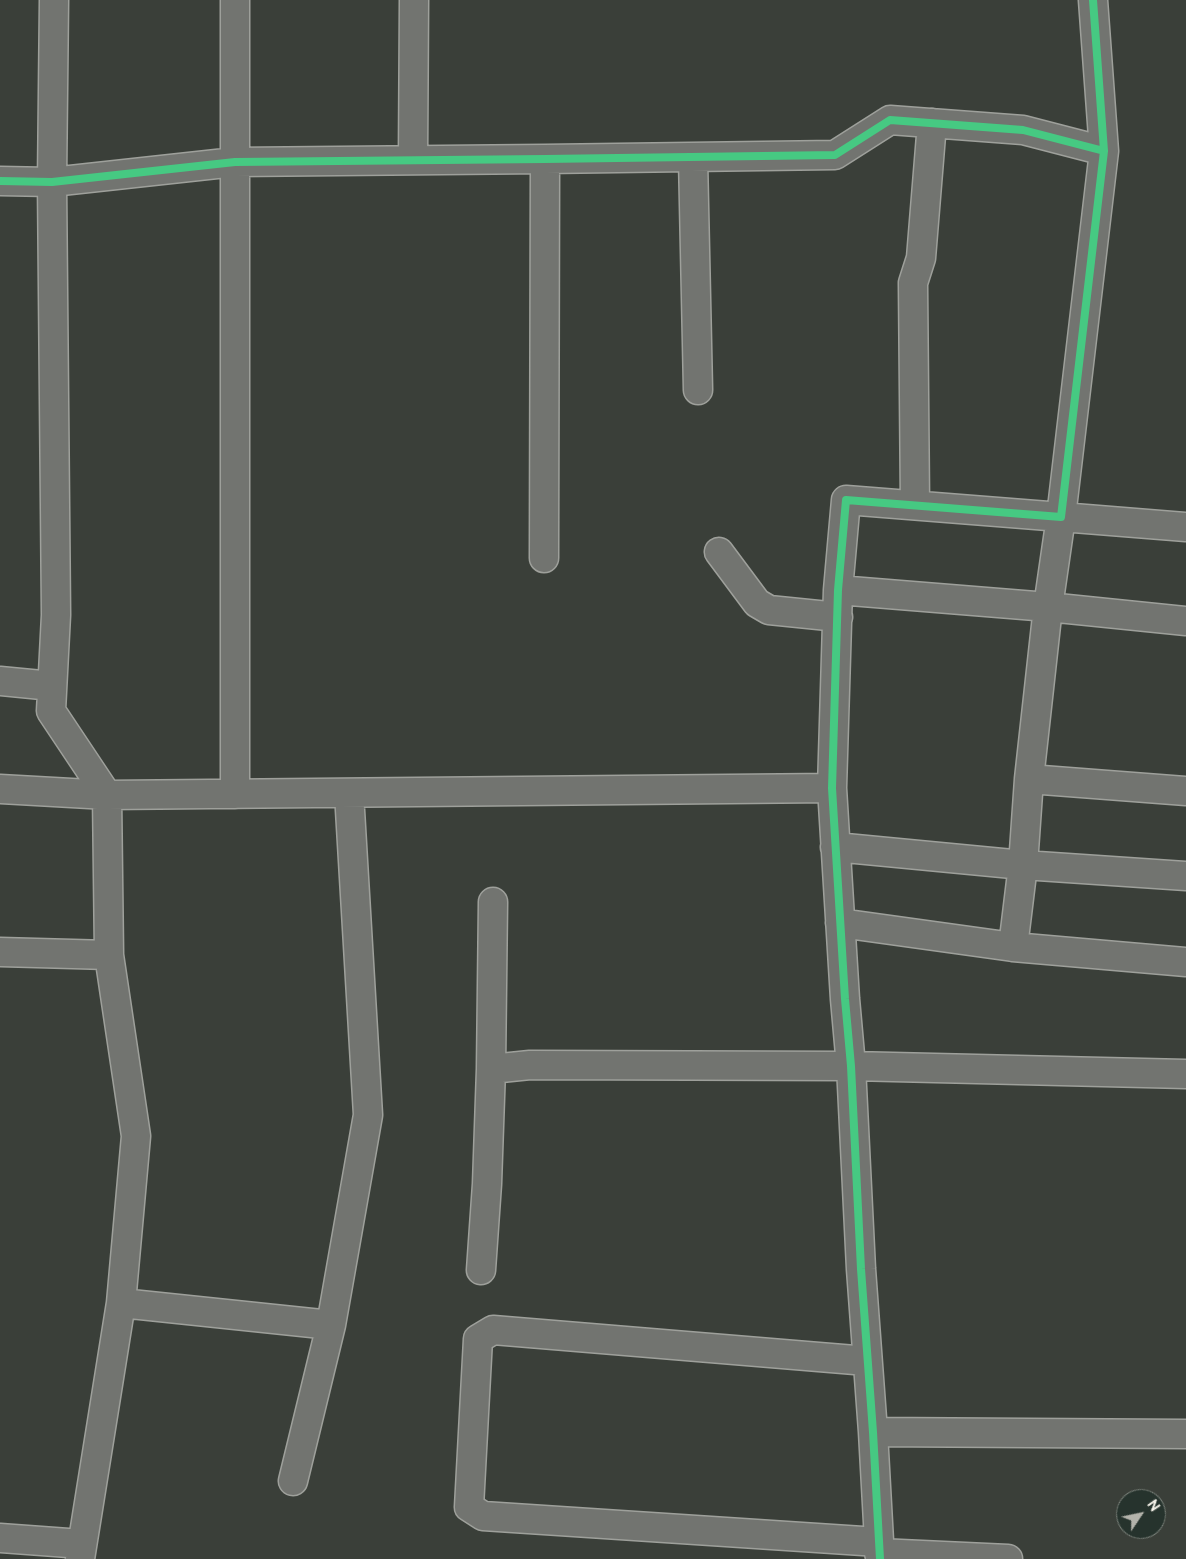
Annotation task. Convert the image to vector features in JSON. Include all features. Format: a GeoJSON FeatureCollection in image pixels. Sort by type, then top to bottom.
{"type":"FeatureCollection","features":[{"type":"Feature","properties":{"kind":"street"},"geometry":{"type":"LineString","coordinates":[[0,1538],[81,1552],[122,1303],[136,1136],[109,954],[107,795],[51,711],[56,615],[52,182],[54,0]]}},
{"type":"Feature","properties":{"kind":"street"},"geometry":{"type":"LineString","coordinates":[[235,0],[235,794]]}},
{"type":"Feature","properties":{"kind":"street"},"geometry":{"type":"LineString","coordinates":[[413,160],[414,0]]}},
{"type":"Feature","properties":{"kind":"street"},"geometry":{"type":"LineString","coordinates":[[1013,947],[1024,865],[1029,779],[1048,607],[1061,517],[1104,151],[1093,0]]}},
{"type":"Feature","properties":{"kind":"street"},"geometry":{"type":"LineString","coordinates":[[0,181],[52,182],[235,162],[835,155],[890,120],[1023,130],[1104,151]]}},
{"type":"Feature","properties":{"kind":"street"},"geometry":{"type":"LineString","coordinates":[[915,505],[913,282],[921,258],[932,123]]}},
{"type":"Feature","properties":{"kind":"street"},"geometry":{"type":"LineString","coordinates":[[693,158],[698,390]]}},
{"type":"Feature","properties":{"kind":"street"},"geometry":{"type":"LineString","coordinates":[[544,558],[545,159]]}},
{"type":"Feature","properties":{"kind":"street"},"geometry":{"type":"LineString","coordinates":[[879,1551],[851,1066],[832,788],[838,590],[846,500],[1186,527]]}},
{"type":"Feature","properties":{"kind":"street"},"geometry":{"type":"LineString","coordinates":[[719,552],[757,603],[769,610],[838,617]]}},
{"type":"Feature","properties":{"kind":"street"},"geometry":{"type":"LineString","coordinates":[[838,590],[1048,607],[1186,621]]}},
{"type":"Feature","properties":{"kind":"street"},"geometry":{"type":"LineString","coordinates":[[0,682],[52,686]]}},
{"type":"Feature","properties":{"kind":"street"},"geometry":{"type":"LineString","coordinates":[[1029,779],[1186,791]]}},
{"type":"Feature","properties":{"kind":"street"},"geometry":{"type":"LineString","coordinates":[[0,789],[107,795],[832,788]]}},
{"type":"Feature","properties":{"kind":"street"},"geometry":{"type":"LineString","coordinates":[[293,1481],[331,1325],[368,1115],[350,793]]}},
{"type":"Feature","properties":{"kind":"street"},"geometry":{"type":"LineString","coordinates":[[836,848],[1024,865],[1186,876]]}},
{"type":"Feature","properties":{"kind":"street"},"geometry":{"type":"LineString","coordinates":[[481,1270],[487,1184],[493,902]]}},
{"type":"Feature","properties":{"kind":"street"},"geometry":{"type":"LineString","coordinates":[[840,923],[1013,947],[1186,962]]}},
{"type":"Feature","properties":{"kind":"street"},"geometry":{"type":"LineString","coordinates":[[0,952],[109,954]]}},
{"type":"Feature","properties":{"kind":"street"},"geometry":{"type":"LineString","coordinates":[[490,1068],[530,1064],[851,1066],[1186,1074]]}},
{"type":"Feature","properties":{"kind":"street"},"geometry":{"type":"LineString","coordinates":[[122,1303],[331,1325]]}},
{"type":"Feature","properties":{"kind":"street"},"geometry":{"type":"LineString","coordinates":[[867,1361],[493,1330],[478,1339],[469,1508],[482,1516],[879,1551],[1008,1559]]}},
{"type":"Feature","properties":{"kind":"street"},"geometry":{"type":"LineString","coordinates":[[873,1432],[1186,1434]]}},
{"type":"Feature","properties":{"kind":"cycle path"},"geometry":{"type":"LineString","coordinates":[[880,1559],[861,1269],[851,1066],[832,788],[838,590],[846,500],[1061,517],[1104,151],[1093,0]]}},
{"type":"Feature","properties":{"kind":"cycle path"},"geometry":{"type":"LineString","coordinates":[[0,181],[52,182],[235,162],[835,155],[890,120],[1023,130],[1104,151]]}}]}
